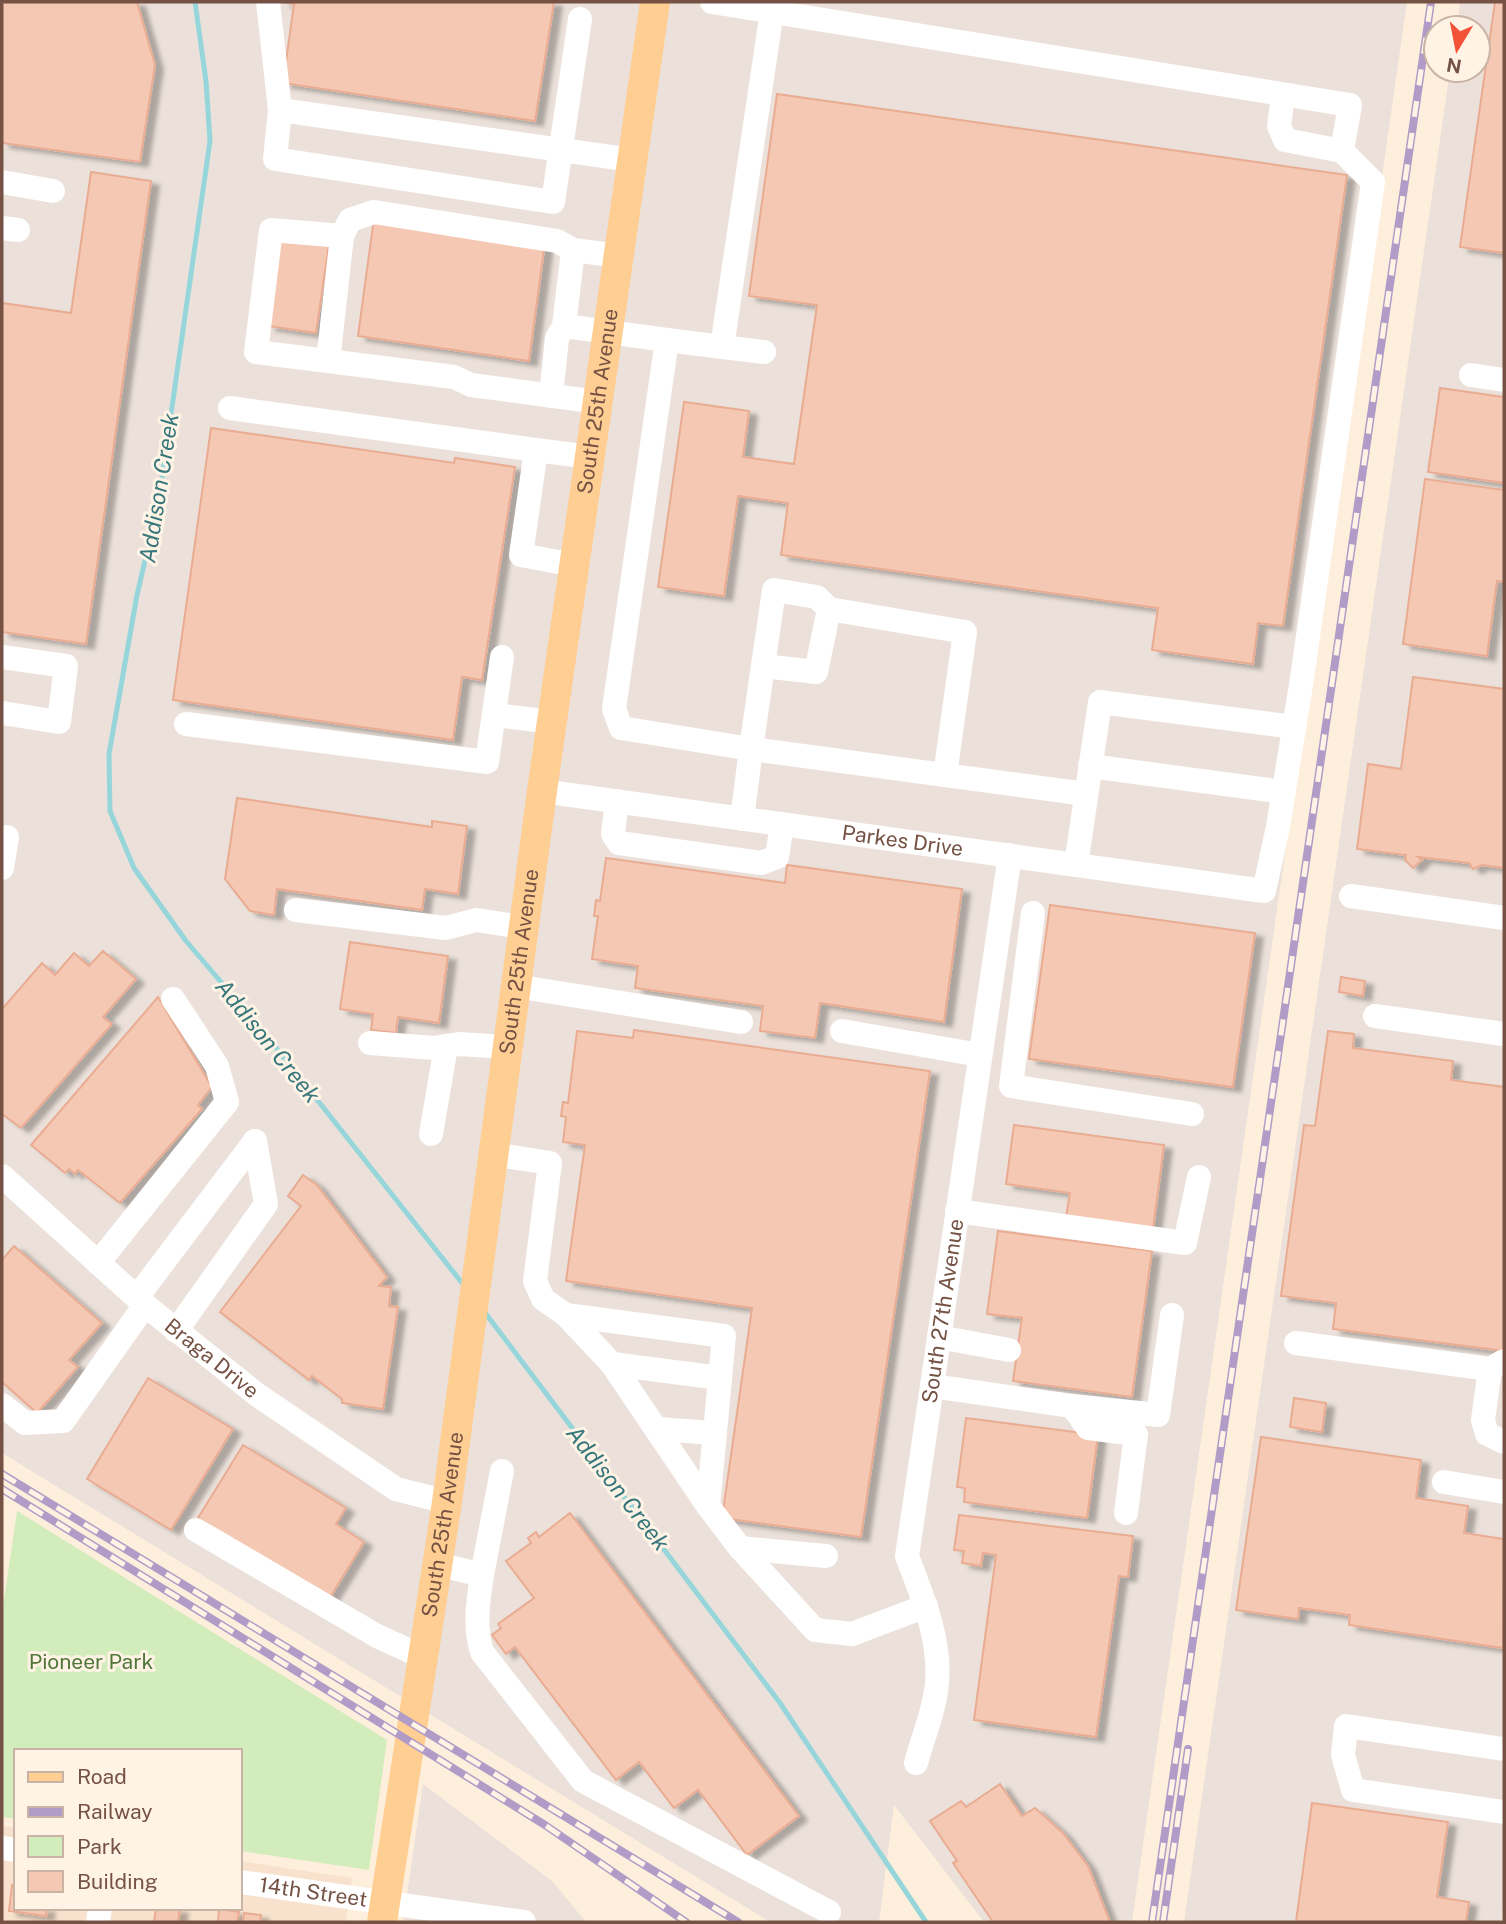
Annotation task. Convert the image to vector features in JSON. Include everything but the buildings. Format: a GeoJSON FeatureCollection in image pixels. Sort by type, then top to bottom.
{"type":"FeatureCollection","features":[{"type":"Feature","properties":{"kind":"main road","name":"South 25th Avenue"},"geometry":{"type":"LineString","coordinates":[[383,1913],[447,1502],[523,927],[655,2]]}},
{"type":"Feature","properties":{"kind":"street"},"geometry":{"type":"LineString","coordinates":[[268,2],[280,110],[275,159],[553,202],[580,19]]}},
{"type":"Feature","properties":{"kind":"street"},"geometry":{"type":"LineString","coordinates":[[727,3],[780,9],[1350,106],[1342,151]]}},
{"type":"Feature","properties":{"kind":"street"},"geometry":{"type":"LineString","coordinates":[[722,347],[780,9]]}},
{"type":"Feature","properties":{"kind":"street"},"geometry":{"type":"LineString","coordinates":[[1090,766],[1284,792],[1373,182],[1342,151],[1285,140],[1279,126],[1283,95]]}},
{"type":"Feature","properties":{"kind":"street"},"geometry":{"type":"LineString","coordinates":[[280,110],[632,160]]}},
{"type":"Feature","properties":{"kind":"street"},"geometry":{"type":"LineString","coordinates":[[2,182],[53,191]]}},
{"type":"Feature","properties":{"kind":"street"},"geometry":{"type":"LineString","coordinates":[[328,361],[342,236],[350,220],[374,212],[557,241],[573,250],[619,256]]}},
{"type":"Feature","properties":{"kind":"street"},"geometry":{"type":"LineString","coordinates":[[342,236],[271,230],[256,352],[454,377],[471,385],[598,402]]}},
{"type":"Feature","properties":{"kind":"street"},"geometry":{"type":"LineString","coordinates":[[551,396],[556,338],[564,327],[573,250]]}},
{"type":"Feature","properties":{"kind":"street"},"geometry":{"type":"LineString","coordinates":[[564,327],[764,352]]}},
{"type":"Feature","properties":{"kind":"street"},"geometry":{"type":"LineString","coordinates":[[667,340],[614,709],[621,728],[751,749],[1086,794]]}},
{"type":"Feature","properties":{"kind":"street"},"geometry":{"type":"LineString","coordinates":[[1471,375],[1504,380]]}},
{"type":"Feature","properties":{"kind":"street"},"geometry":{"type":"LineString","coordinates":[[230,408],[590,457]]}},
{"type":"Feature","properties":{"kind":"street"},"geometry":{"type":"LineString","coordinates":[[536,450],[521,555],[574,565]]}},
{"type":"Feature","properties":{"kind":"street"},"geometry":{"type":"LineString","coordinates":[[742,819],[774,590],[817,597],[830,609],[965,632],[945,775]]}},
{"type":"Feature","properties":{"kind":"street"},"geometry":{"type":"LineString","coordinates":[[763,666],[816,672],[830,609]]}},
{"type":"Feature","properties":{"kind":"street"},"geometry":{"type":"LineString","coordinates":[[2,657],[66,666],[59,722],[2,713]]}},
{"type":"Feature","properties":{"kind":"street"},"geometry":{"type":"LineString","coordinates":[[186,724],[488,762],[502,657]]}},
{"type":"Feature","properties":{"kind":"street"},"geometry":{"type":"LineString","coordinates":[[1076,865],[1100,702],[1294,727]]}},
{"type":"Feature","properties":{"kind":"street"},"geometry":{"type":"LineString","coordinates":[[495,715],[552,722]]}},
{"type":"Feature","properties":{"kind":"street","name":"Parkes Drive"},"geometry":{"type":"LineString","coordinates":[[542,791],[1264,891],[1284,792]]}},
{"type":"Feature","properties":{"kind":"street"},"geometry":{"type":"LineString","coordinates":[[617,801],[614,834],[619,843],[761,863],[777,857],[782,824]]}},
{"type":"Feature","properties":{"kind":"street"},"geometry":{"type":"LineString","coordinates":[[2,868],[7,837]]}},
{"type":"Feature","properties":{"kind":"street","name":"South 27th Avenue"},"geometry":{"type":"LineString","coordinates":[[916,1763],[937,1683],[935,1646],[926,1606],[907,1556],[1010,856]]}},
{"type":"Feature","properties":{"kind":"street"},"geometry":{"type":"LineString","coordinates":[[1350,896],[1504,918]]}},
{"type":"Feature","properties":{"kind":"street"},"geometry":{"type":"LineString","coordinates":[[296,910],[446,928],[476,920],[523,927]]}},
{"type":"Feature","properties":{"kind":"street"},"geometry":{"type":"LineString","coordinates":[[1033,913],[1011,1086],[1192,1114]]}},
{"type":"Feature","properties":{"kind":"street"},"geometry":{"type":"LineString","coordinates":[[515,986],[741,1021]]}},
{"type":"Feature","properties":{"kind":"street"},"geometry":{"type":"LineString","coordinates":[[98,1262],[227,1102],[217,1066],[173,999]]}},
{"type":"Feature","properties":{"kind":"street"},"geometry":{"type":"LineString","coordinates":[[1375,1016],[1504,1034]]}},
{"type":"Feature","properties":{"kind":"street"},"geometry":{"type":"LineString","coordinates":[[842,1031],[981,1049],[1016,1046]]}},
{"type":"Feature","properties":{"kind":"street"},"geometry":{"type":"LineString","coordinates":[[370,1043],[434,1048],[459,1044],[507,1047]]}},
{"type":"Feature","properties":{"kind":"street"},"geometry":{"type":"LineString","coordinates":[[431,1134],[446,1046]]}},
{"type":"Feature","properties":{"kind":"street"},"geometry":{"type":"LineString","coordinates":[[2,1405],[25,1423],[63,1421],[141,1301],[256,1141],[266,1203],[176,1331]]}},
{"type":"Feature","properties":{"kind":"street"},"geometry":{"type":"LineString","coordinates":[[492,1154],[550,1163],[535,1281],[543,1299],[566,1315],[612,1364],[708,1506],[740,1548],[815,1630],[852,1634],[926,1606]]}},
{"type":"Feature","properties":{"kind":"street"},"geometry":{"type":"LineString","coordinates":[[957,1211],[1185,1243],[1199,1177]]}},
{"type":"Feature","properties":{"kind":"street","name":"Braga Drive"},"geometry":{"type":"LineString","coordinates":[[6,1189],[256,1394],[396,1489],[447,1502]]}},
{"type":"Feature","properties":{"kind":"street"},"geometry":{"type":"LineString","coordinates":[[566,1315],[724,1335],[708,1506]]}},
{"type":"Feature","properties":{"kind":"street"},"geometry":{"type":"LineString","coordinates":[[932,1386],[1158,1415],[1171,1315]]}},
{"type":"Feature","properties":{"kind":"street"},"geometry":{"type":"LineString","coordinates":[[939,1336],[1009,1349]]}},
{"type":"Feature","properties":{"kind":"street"},"geometry":{"type":"LineString","coordinates":[[1296,1343],[1497,1365],[1483,1420],[1486,1434],[1504,1441]]}},
{"type":"Feature","properties":{"kind":"street"},"geometry":{"type":"LineString","coordinates":[[612,1364],[720,1378]]}},
{"type":"Feature","properties":{"kind":"street"},"geometry":{"type":"LineString","coordinates":[[1072,1406],[1088,1428],[1136,1434],[1126,1513]]}},
{"type":"Feature","properties":{"kind":"street"},"geometry":{"type":"LineString","coordinates":[[657,1429],[715,1433]]}},
{"type":"Feature","properties":{"kind":"street"},"geometry":{"type":"LineString","coordinates":[[502,1471],[481,1575],[477,1634],[482,1652],[583,1781],[829,1912]]}},
{"type":"Feature","properties":{"kind":"street"},"geometry":{"type":"LineString","coordinates":[[1444,1482],[1504,1492]]}},
{"type":"Feature","properties":{"kind":"street"},"geometry":{"type":"LineString","coordinates":[[196,1530],[377,1636],[423,1657]]}},
{"type":"Feature","properties":{"kind":"street"},"geometry":{"type":"LineString","coordinates":[[740,1548],[826,1556]]}},
{"type":"Feature","properties":{"kind":"street"},"geometry":{"type":"LineString","coordinates":[[437,1564],[481,1575]]}},
{"type":"Feature","properties":{"kind":"street"},"geometry":{"type":"LineString","coordinates":[[1504,1749],[1346,1726],[1343,1755],[1353,1790],[1504,1812]]}},
{"type":"Feature","properties":{"kind":"street","name":"14th Street"},"geometry":{"type":"LineString","coordinates":[[242,1882],[383,1913],[523,1922]]}},
{"type":"Feature","properties":{"kind":"shaded area"},"geometry":{"type":"Polygon","coordinates":[[[2,2],[1407,2],[1132,1922],[984,1922],[894,1805],[879,1922],[770,1922],[2,1453],[2,2]]]}},
{"type":"Feature","properties":{"kind":"shaded area"},"geometry":{"type":"Polygon","coordinates":[[[1460,2],[1504,2],[1504,1896],[1501,1922],[1184,1922],[1448,84],[1492,84],[1492,14],[1459,14],[1460,2]]]}},
{"type":"Feature","properties":{"kind":"shaded area"},"geometry":{"type":"Polygon","coordinates":[[[423,1784],[552,1881],[586,1922],[403,1922],[423,1784]]]}},
{"type":"Feature","properties":{"kind":"shaded area"},"geometry":{"type":"Polygon","coordinates":[[[2,1826],[14,1828],[14,1910],[242,1910],[242,1861],[352,1878],[346,1922],[2,1922],[2,1826]]]}},
{"type":"Feature","properties":{"kind":"green space","name":"Pioneer Park"},"geometry":{"type":"Polygon","coordinates":[[[17,1511],[387,1740],[369,1870],[242,1851],[242,1749],[14,1749],[14,1819],[2,1817],[2,1614],[17,1511]]]}},
{"type":"Feature","properties":{"kind":"waterway","name":"Addison Creek"},"geometry":{"type":"LineString","coordinates":[[195,2],[206,81],[210,141],[158,505],[137,595],[109,754],[110,811],[134,868],[186,941],[262,1030],[466,1288]]}},
{"type":"Feature","properties":{"kind":"waterway","name":"Addison Creek"},"geometry":{"type":"LineString","coordinates":[[483,1310],[780,1703],[926,1922]]}},
{"type":"Feature","properties":{"kind":"railway"},"geometry":{"type":"LineString","coordinates":[[1152,1922],[1431,2]]}},
{"type":"Feature","properties":{"kind":"railway"},"geometry":{"type":"LineString","coordinates":[[2,1474],[738,1922]]}},
{"type":"Feature","properties":{"kind":"railway"},"geometry":{"type":"LineString","coordinates":[[2,1489],[545,1825],[686,1922]]}},
{"type":"Feature","properties":{"kind":"railway"},"geometry":{"type":"LineString","coordinates":[[1163,1922],[1188,1749]]}}]}
